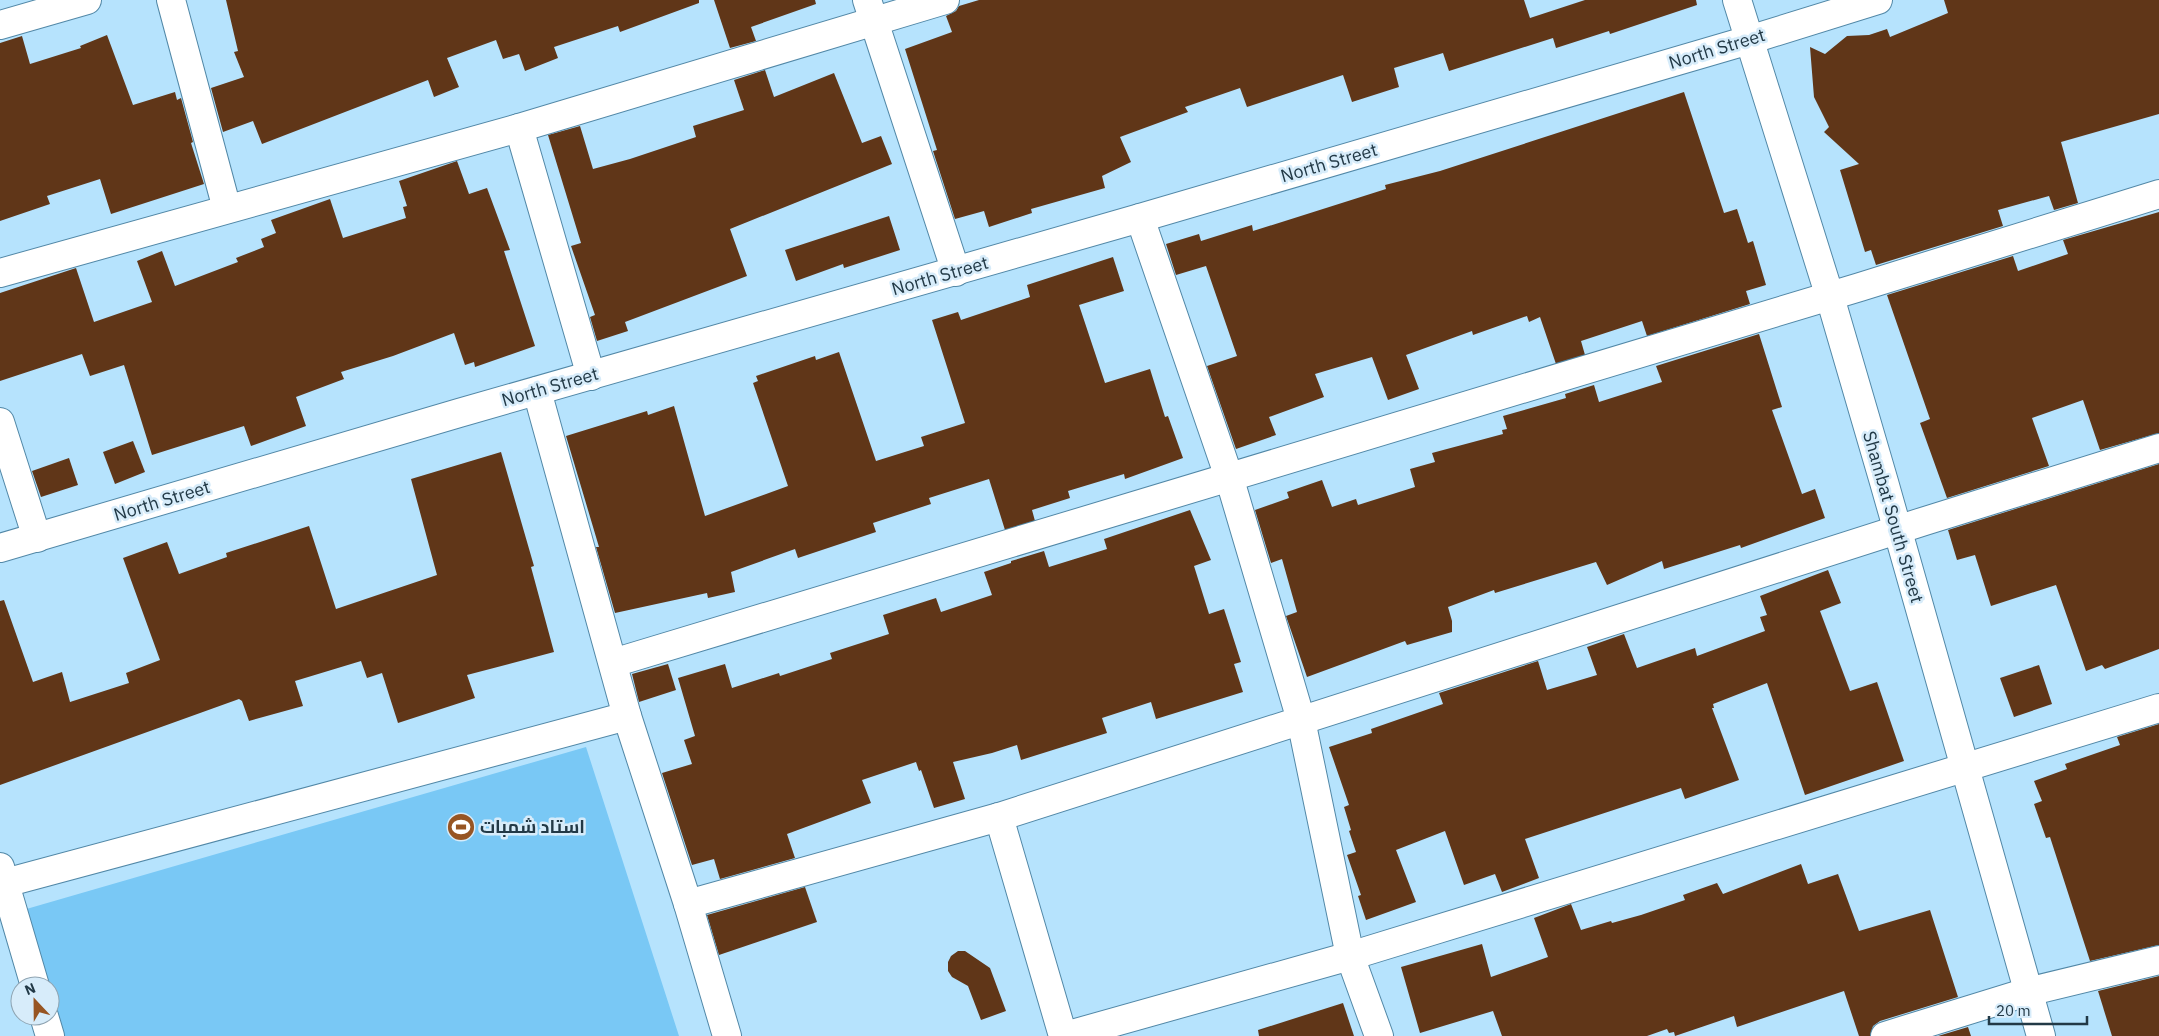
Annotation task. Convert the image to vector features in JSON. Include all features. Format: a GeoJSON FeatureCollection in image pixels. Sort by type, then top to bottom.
{"type":"FeatureCollection","features":[{"type":"Feature","properties":{"kind":"street"},"geometry":{"type":"LineString","coordinates":[[0,25],[87,0]]}},
{"type":"Feature","properties":{"kind":"street"},"geometry":{"type":"LineString","coordinates":[[171,0],[227,208]]}},
{"type":"Feature","properties":{"kind":"street"},"geometry":{"type":"LineString","coordinates":[[0,273],[227,208],[519,128],[870,10],[945,0]]}},
{"type":"Feature","properties":{"kind":"street","name":"Shambat South Street"},"geometry":{"type":"LineString","coordinates":[[1737,0],[1830,297],[2041,1036]]}},
{"type":"Feature","properties":{"kind":"street","name":"North Street"},"geometry":{"type":"LineString","coordinates":[[0,548],[537,391],[956,272],[1750,40],[1878,0]]}},
{"type":"Feature","properties":{"kind":"street"},"geometry":{"type":"LineString","coordinates":[[870,10],[956,272]]}},
{"type":"Feature","properties":{"kind":"street"},"geometry":{"type":"LineString","coordinates":[[519,128],[591,376]]}},
{"type":"Feature","properties":{"kind":"street"},"geometry":{"type":"LineString","coordinates":[[613,663],[1230,480],[1830,297],[2159,194]]}},
{"type":"Feature","properties":{"kind":"street"},"geometry":{"type":"LineString","coordinates":[[1140,218],[1230,480],[1301,720],[1350,956],[1379,1036]]}},
{"type":"Feature","properties":{"kind":"street"},"geometry":{"type":"LineString","coordinates":[[537,391],[627,716],[688,904],[727,1036]]}},
{"type":"Feature","properties":{"kind":"street"},"geometry":{"type":"LineString","coordinates":[[0,422],[37,538]]}},
{"type":"Feature","properties":{"kind":"street"},"geometry":{"type":"LineString","coordinates":[[688,904],[999,817],[2159,448]]}},
{"type":"Feature","properties":{"kind":"street"},"geometry":{"type":"LineString","coordinates":[[999,817],[1064,1036],[1350,956],[1964,766],[2159,708]]}},
{"type":"Feature","properties":{"kind":"street"},"geometry":{"type":"LineString","coordinates":[[32,976],[3,875],[627,716]]}},
{"type":"Feature","properties":{"kind":"street"},"geometry":{"type":"LineString","coordinates":[[1885,1036],[2027,992],[2159,960]]}},
{"type":"Feature","properties":{"kind":"shaded area","name":"استاد شمبات"},"geometry":{"type":"Polygon","coordinates":[[[586,747],[679,1036],[61,1036],[58,1026],[60,1026],[60,976],[43,976],[23,910],[586,747]]]}},
{"type":"Feature","properties":{"kind":"building"},"geometry":{"type":"Polygon","coordinates":[[[226,0],[699,0],[699,3],[620,32],[618,26],[554,47],[558,58],[525,71],[519,54],[503,59],[496,40],[447,58],[459,87],[434,97],[428,80],[262,144],[253,121],[223,132],[211,88],[244,77],[234,52],[238,51],[226,0]]]}},
{"type":"Feature","properties":{"kind":"building"},"geometry":{"type":"Polygon","coordinates":[[[714,0],[815,0],[816,4],[751,27],[756,41],[730,48],[714,0]]]}},
{"type":"Feature","properties":{"kind":"building"},"geometry":{"type":"Polygon","coordinates":[[[979,0],[1524,0],[1530,18],[1585,0],[1696,0],[1697,5],[1610,34],[1609,31],[1556,48],[1553,38],[1449,71],[1443,53],[1394,68],[1399,87],[1352,102],[1343,75],[1247,107],[1240,88],[1185,107],[1188,112],[1120,137],[1131,162],[1102,176],[1105,188],[1031,209],[1032,213],[989,227],[984,211],[955,219],[933,151],[937,150],[905,49],[952,32],[946,16],[956,11],[959,6],[979,0]]]}},
{"type":"Feature","properties":{"kind":"building"},"geometry":{"type":"Polygon","coordinates":[[[1944,0],[2159,0],[2159,114],[2061,142],[2078,203],[2054,210],[2049,196],[1998,210],[2003,226],[1876,265],[1871,250],[1865,252],[1840,170],[1859,164],[1824,132],[1829,127],[1814,97],[1810,47],[1825,54],[1847,36],[1869,35],[1887,29],[1890,37],[1948,13],[1944,0]]]}},
{"type":"Feature","properties":{"kind":"building"},"geometry":{"type":"Polygon","coordinates":[[[107,35],[133,105],[175,92],[177,100],[181,98],[193,142],[191,143],[204,184],[111,214],[100,179],[47,196],[50,204],[0,221],[0,43],[22,36],[30,64],[81,48],[80,46],[107,35]]]}},
{"type":"Feature","properties":{"kind":"building"},"geometry":{"type":"Polygon","coordinates":[[[765,70],[774,97],[834,73],[862,143],[881,136],[892,164],[730,229],[747,276],[625,322],[628,331],[597,341],[590,317],[595,315],[571,246],[581,243],[548,135],[580,126],[593,169],[630,159],[696,137],[693,126],[744,110],[734,80],[765,70]]]}},
{"type":"Feature","properties":{"kind":"building"},"geometry":{"type":"Polygon","coordinates":[[[1684,92],[1724,213],[1737,209],[1748,243],[1753,241],[1766,285],[1746,291],[1750,304],[1647,336],[1642,321],[1581,341],[1585,355],[1556,364],[1540,317],[1529,322],[1527,316],[1473,335],[1472,331],[1406,355],[1419,389],[1388,400],[1372,357],[1315,374],[1324,397],[1269,417],[1276,435],[1236,449],[1207,366],[1237,356],[1206,266],[1176,275],[1166,244],[1199,234],[1201,241],[1252,225],[1253,231],[1386,189],[1385,185],[1440,171],[1684,92]]]}},
{"type":"Feature","properties":{"kind":"building"},"geometry":{"type":"Polygon","coordinates":[[[457,161],[469,194],[487,188],[510,250],[504,251],[535,346],[475,367],[474,362],[465,365],[454,333],[393,356],[341,372],[344,379],[296,397],[306,426],[251,446],[244,426],[152,455],[124,365],[90,376],[82,354],[0,381],[0,293],[76,268],[94,322],[152,302],[137,261],[162,251],[175,286],[238,262],[236,258],[264,247],[261,239],[276,233],[271,220],[330,199],[343,238],[406,218],[403,207],[407,206],[399,181],[457,161]]]}},
{"type":"Feature","properties":{"kind":"building"},"geometry":{"type":"Polygon","coordinates":[[[2159,212],[2159,433],[2100,450],[2083,400],[2032,418],[2049,466],[1947,498],[1920,423],[1930,419],[1887,295],[2013,256],[2018,271],[2068,254],[2063,240],[2159,212]]]}},
{"type":"Feature","properties":{"kind":"building"},"geometry":{"type":"Polygon","coordinates":[[[889,216],[900,250],[844,268],[843,264],[796,281],[785,250],[889,216]]]}},
{"type":"Feature","properties":{"kind":"building"},"geometry":{"type":"Polygon","coordinates":[[[1113,257],[1124,291],[1079,305],[1105,383],[1150,369],[1165,417],[1168,416],[1183,458],[1125,479],[1124,474],[1068,491],[1070,498],[1032,510],[1035,521],[1005,530],[989,479],[929,498],[931,504],[873,523],[876,532],[798,558],[795,549],[731,572],[735,592],[708,598],[707,593],[615,613],[596,547],[599,547],[566,436],[647,411],[648,415],[674,406],[705,516],[788,486],[753,383],[758,381],[756,376],[815,356],[816,360],[839,352],[876,461],[924,446],[921,437],[965,423],[932,320],[958,312],[961,320],[1030,297],[1027,285],[1113,257]]]}},
{"type":"Feature","properties":{"kind":"building"},"geometry":{"type":"Polygon","coordinates":[[[1759,334],[1782,407],[1772,410],[1802,494],[1815,489],[1825,518],[1741,548],[1740,545],[1664,569],[1662,561],[1607,585],[1596,562],[1495,593],[1494,590],[1448,607],[1452,621],[1452,632],[1407,645],[1405,641],[1307,677],[1286,616],[1297,612],[1282,559],[1271,563],[1255,510],[1289,498],[1287,492],[1322,480],[1332,507],[1356,499],[1358,505],[1415,487],[1410,469],[1435,462],[1432,453],[1503,434],[1502,430],[1507,429],[1503,416],[1566,398],[1565,394],[1594,385],[1599,402],[1662,382],[1656,366],[1759,334]]]}},
{"type":"Feature","properties":{"kind":"building"},"geometry":{"type":"Polygon","coordinates":[[[133,441],[145,472],[115,484],[103,452],[133,441]]]}},
{"type":"Feature","properties":{"kind":"building"},"geometry":{"type":"Polygon","coordinates":[[[501,452],[534,566],[531,567],[554,652],[467,675],[475,698],[398,723],[382,673],[367,678],[361,661],[295,681],[303,706],[249,721],[242,701],[239,699],[0,785],[0,601],[4,600],[33,682],[62,672],[70,702],[129,683],[126,673],[160,660],[123,558],[167,542],[179,574],[227,557],[226,553],[309,526],[336,609],[437,575],[411,479],[501,452]]]}},
{"type":"Feature","properties":{"kind":"building"},"geometry":{"type":"Polygon","coordinates":[[[69,458],[78,485],[41,497],[32,471],[69,458]]]}},
{"type":"Feature","properties":{"kind":"building"},"geometry":{"type":"Polygon","coordinates":[[[2159,464],[2159,649],[2105,669],[2102,665],[2086,671],[2056,585],[1991,606],[1975,555],[1957,560],[1948,530],[2159,464]]]}},
{"type":"Feature","properties":{"kind":"building"},"geometry":{"type":"Polygon","coordinates":[[[1190,510],[1211,560],[1194,566],[1209,614],[1224,609],[1241,662],[1234,664],[1243,692],[1156,719],[1151,702],[1102,718],[1107,733],[1021,760],[1017,745],[953,762],[965,799],[934,808],[921,770],[919,771],[916,762],[862,780],[871,803],[787,834],[795,858],[720,879],[714,859],[692,865],[662,773],[692,764],[684,740],[695,736],[678,678],[725,664],[732,688],[779,673],[780,676],[832,659],[830,653],[889,634],[883,615],[936,598],[941,612],[992,595],[984,572],[1044,551],[1049,567],[1107,549],[1104,539],[1190,510]]]}},
{"type":"Feature","properties":{"kind":"building"},"geometry":{"type":"Polygon","coordinates":[[[1828,570],[1841,603],[1820,611],[1850,691],[1877,682],[1904,761],[1805,795],[1767,683],[1713,704],[1714,708],[1712,708],[1739,780],[1685,799],[1681,788],[1525,839],[1539,878],[1502,892],[1495,874],[1464,885],[1445,831],[1396,850],[1416,902],[1366,920],[1358,896],[1361,895],[1347,855],[1356,852],[1344,807],[1349,805],[1329,747],[1372,733],[1371,729],[1443,704],[1439,693],[1538,661],[1547,690],[1597,675],[1587,647],[1624,634],[1637,668],[1695,648],[1697,656],[1765,631],[1760,617],[1767,615],[1760,596],[1828,570]]]}},
{"type":"Feature","properties":{"kind":"building"},"geometry":{"type":"Polygon","coordinates":[[[668,664],[676,690],[639,702],[632,674],[668,664]]]}},
{"type":"Feature","properties":{"kind":"building"},"geometry":{"type":"Polygon","coordinates":[[[2039,665],[2052,704],[2014,717],[2000,678],[2039,665]]]}},
{"type":"Feature","properties":{"kind":"building"},"geometry":{"type":"Polygon","coordinates":[[[2159,724],[2159,945],[2090,961],[2050,837],[2046,838],[2034,804],[2042,801],[2034,781],[2067,769],[2065,764],[2120,745],[2117,737],[2159,724]]]}},
{"type":"Feature","properties":{"kind":"building"},"geometry":{"type":"Polygon","coordinates":[[[1801,864],[1808,884],[1838,874],[1859,931],[1930,910],[1958,997],[1880,1021],[1873,1026],[1870,1036],[1859,1036],[1844,991],[1737,1027],[1734,1016],[1675,1036],[1674,1032],[1669,1033],[1667,1029],[1647,1036],[1502,1036],[1493,1011],[1420,1033],[1401,967],[1482,944],[1491,977],[1548,957],[1534,918],[1571,904],[1581,930],[1641,915],[1685,900],[1683,895],[1717,883],[1723,894],[1801,864]]]}},
{"type":"Feature","properties":{"kind":"building"},"geometry":{"type":"Polygon","coordinates":[[[805,887],[817,922],[719,955],[707,915],[805,887]]]}},
{"type":"Feature","properties":{"kind":"building"},"geometry":{"type":"Polygon","coordinates":[[[958,951],[965,951],[990,968],[1006,1011],[981,1020],[968,986],[952,977],[948,971],[948,962],[951,956],[958,951]]]}},
{"type":"Feature","properties":{"kind":"building"},"geometry":{"type":"Polygon","coordinates":[[[2159,976],[2159,1036],[2112,1036],[2098,991],[2159,976]]]}},
{"type":"Feature","properties":{"kind":"building"},"geometry":{"type":"Polygon","coordinates":[[[1343,1003],[1354,1036],[1259,1036],[1258,1030],[1343,1003]]]}},
{"type":"Feature","properties":{"kind":"building"},"geometry":{"type":"Polygon","coordinates":[[[1968,1027],[1971,1036],[1938,1036],[1968,1027]]]}},
{"type":"Feature","properties":{"kind":"place","name":"استاد شمبات"},"geometry":{"type":"Point","coordinates":[461,827]}}]}
